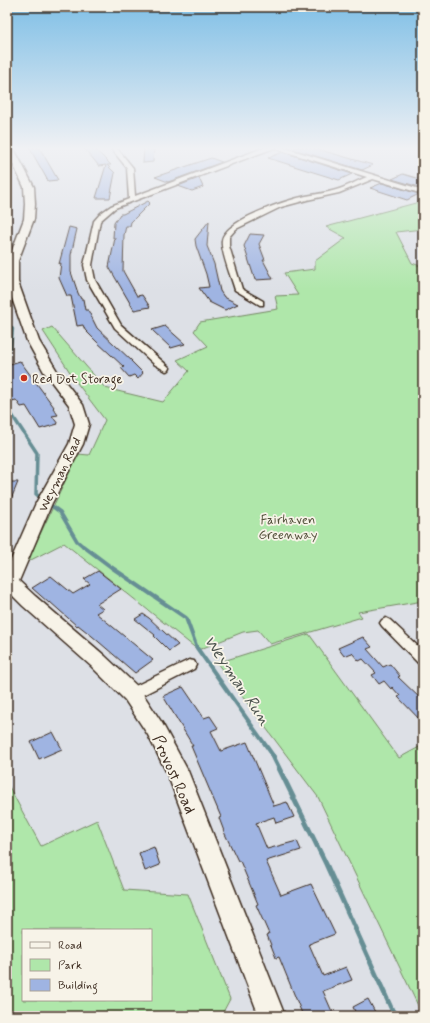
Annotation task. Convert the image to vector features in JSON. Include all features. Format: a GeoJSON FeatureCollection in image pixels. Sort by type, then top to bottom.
{"type":"FeatureCollection","features":[{"type":"Feature","properties":{"kind":"street","name":"Weyman Road"},"geometry":{"type":"LineString","coordinates":[[9,581],[51,490],[76,444],[82,424],[76,405],[51,372],[33,341],[12,282],[13,261],[29,220],[29,195]]}},
{"type":"Feature","properties":{"kind":"street"},"geometry":{"type":"LineString","coordinates":[[132,195],[132,199]]}},
{"type":"Feature","properties":{"kind":"street"},"geometry":{"type":"LineString","coordinates":[[144,195],[113,207],[103,214],[97,221],[88,265],[91,280],[118,326],[157,362],[166,368]]}},
{"type":"Feature","properties":{"kind":"street"},"geometry":{"type":"LineString","coordinates":[[260,303],[240,290],[225,246],[224,238],[236,225],[279,206],[326,195]]}},
{"type":"Feature","properties":{"kind":"street","name":"Provost Road"},"geometry":{"type":"LineString","coordinates":[[9,581],[29,601],[98,661],[132,694],[155,729],[177,771],[272,1016]]}},
{"type":"Feature","properties":{"kind":"street"},"geometry":{"type":"LineString","coordinates":[[386,623],[423,659]]}},
{"type":"Feature","properties":{"kind":"street"},"geometry":{"type":"LineString","coordinates":[[132,694],[189,665]]}},
{"type":"Feature","properties":{"kind":"green space","name":"Fairhaven Greenway"},"geometry":{"type":"Polygon","coordinates":[[[423,201],[423,229],[396,232],[412,263],[423,267],[423,601],[358,612],[362,617],[270,644],[258,630],[243,632],[198,650],[64,543],[27,562],[78,454],[89,455],[105,420],[77,383],[43,331],[52,327],[105,388],[163,402],[189,371],[177,360],[208,346],[194,331],[200,322],[278,309],[275,296],[298,295],[284,273],[315,269],[315,261],[346,238],[326,227],[423,201]]]}},
{"type":"Feature","properties":{"kind":"green space"},"geometry":{"type":"Polygon","coordinates":[[[309,634],[399,758],[423,745],[423,1016],[318,797],[217,663],[309,634]]]}},
{"type":"Feature","properties":{"kind":"green space"},"geometry":{"type":"Polygon","coordinates":[[[7,783],[41,846],[97,820],[124,890],[188,894],[230,999],[221,1016],[7,1016],[7,783]]]}},
{"type":"Feature","properties":{"kind":"building"},"geometry":{"type":"Polygon","coordinates":[[[97,195],[111,195],[110,198],[96,198],[97,195]]]}},
{"type":"Feature","properties":{"kind":"building"},"geometry":{"type":"Polygon","coordinates":[[[391,195],[418,195],[407,200],[391,195]]]}},
{"type":"Feature","properties":{"kind":"building"},"geometry":{"type":"Polygon","coordinates":[[[148,201],[150,203],[131,222],[130,226],[126,226],[124,235],[123,271],[137,296],[142,295],[150,307],[134,310],[109,267],[115,238],[113,238],[114,223],[120,214],[123,214],[148,201]]]}},
{"type":"Feature","properties":{"kind":"building"},"geometry":{"type":"Polygon","coordinates":[[[209,221],[207,246],[214,264],[220,291],[224,297],[238,304],[225,310],[209,302],[199,288],[209,287],[195,239],[209,221]]]}},
{"type":"Feature","properties":{"kind":"building"},"geometry":{"type":"Polygon","coordinates":[[[69,227],[77,229],[71,255],[71,272],[78,293],[81,299],[83,299],[85,310],[88,310],[97,328],[143,373],[138,379],[134,375],[129,377],[121,368],[124,367],[85,330],[83,325],[77,326],[71,296],[67,296],[59,278],[61,263],[59,264],[69,227]]]}},
{"type":"Feature","properties":{"kind":"building"},"geometry":{"type":"Polygon","coordinates":[[[250,234],[264,235],[259,244],[265,260],[263,260],[273,279],[255,280],[244,246],[250,234]]]}},
{"type":"Feature","properties":{"kind":"building"},"geometry":{"type":"Polygon","coordinates":[[[165,326],[185,344],[171,348],[152,330],[165,326]]]}},
{"type":"Feature","properties":{"kind":"building"},"geometry":{"type":"Polygon","coordinates":[[[20,361],[54,407],[53,408],[58,415],[52,416],[58,424],[40,429],[26,406],[21,407],[16,400],[12,401],[7,393],[7,365],[20,361]]]}},
{"type":"Feature","properties":{"kind":"building"},"geometry":{"type":"Polygon","coordinates":[[[7,482],[18,482],[7,509],[7,482]]]}},
{"type":"Feature","properties":{"kind":"building"},"geometry":{"type":"Polygon","coordinates":[[[98,571],[121,589],[97,604],[103,609],[96,613],[153,660],[135,673],[32,588],[51,576],[73,594],[90,584],[84,579],[98,571]]]}},
{"type":"Feature","properties":{"kind":"building"},"geometry":{"type":"Polygon","coordinates":[[[143,614],[178,645],[169,651],[154,636],[155,635],[135,619],[143,614]]]}},
{"type":"Feature","properties":{"kind":"building"},"geometry":{"type":"Polygon","coordinates":[[[363,637],[372,647],[367,649],[383,667],[390,664],[400,676],[398,677],[423,701],[423,723],[398,697],[400,696],[392,687],[391,689],[384,681],[379,684],[372,675],[376,673],[363,659],[359,661],[352,653],[344,656],[338,648],[363,637]]]}},
{"type":"Feature","properties":{"kind":"building"},"geometry":{"type":"Polygon","coordinates":[[[183,687],[204,718],[210,716],[218,728],[211,731],[221,751],[247,742],[274,806],[287,802],[294,817],[276,823],[274,817],[256,823],[267,849],[297,841],[301,850],[266,861],[281,895],[311,884],[335,934],[309,944],[323,976],[346,967],[352,980],[323,991],[334,1016],[303,1016],[279,957],[276,958],[267,935],[269,934],[256,905],[258,904],[240,861],[238,861],[225,834],[219,818],[221,817],[191,746],[193,746],[163,696],[183,687]]]}},
{"type":"Feature","properties":{"kind":"building"},"geometry":{"type":"Polygon","coordinates":[[[53,732],[62,749],[39,759],[31,742],[53,732]]]}},
{"type":"Feature","properties":{"kind":"building"},"geometry":{"type":"Polygon","coordinates":[[[154,847],[160,865],[145,871],[139,853],[154,847]]]}},
{"type":"Feature","properties":{"kind":"building"},"geometry":{"type":"Polygon","coordinates":[[[368,999],[375,1012],[367,1016],[357,1016],[353,1007],[368,999]]]}},
{"type":"Feature","properties":{"kind":"waterway","name":"Weyman Run"},"geometry":{"type":"LineString","coordinates":[[7,200],[10,196],[9,195]]}},
{"type":"Feature","properties":{"kind":"waterway","name":"Weyman Run"},"geometry":{"type":"LineString","coordinates":[[7,323],[13,329],[11,347],[7,350]]}},
{"type":"Feature","properties":{"kind":"waterway","name":"Weyman Run"},"geometry":{"type":"LineString","coordinates":[[7,411],[10,412],[37,453],[36,494],[42,499]]}},
{"type":"Feature","properties":{"kind":"waterway","name":"Weyman Run"},"geometry":{"type":"LineString","coordinates":[[49,504],[60,512],[77,541],[84,547]]}},
{"type":"Feature","properties":{"kind":"waterway","name":"Weyman Run"},"geometry":{"type":"LineString","coordinates":[[83,546],[186,618],[197,648],[274,757]]}},
{"type":"Feature","properties":{"kind":"waterway","name":"Weyman Run"},"geometry":{"type":"LineString","coordinates":[[273,756],[326,864],[392,1010],[397,1016]]}},
{"type":"Feature","properties":{"kind":"place","name":"Red Dot Storage"},"geometry":{"type":"Point","coordinates":[24,378]}}]}
